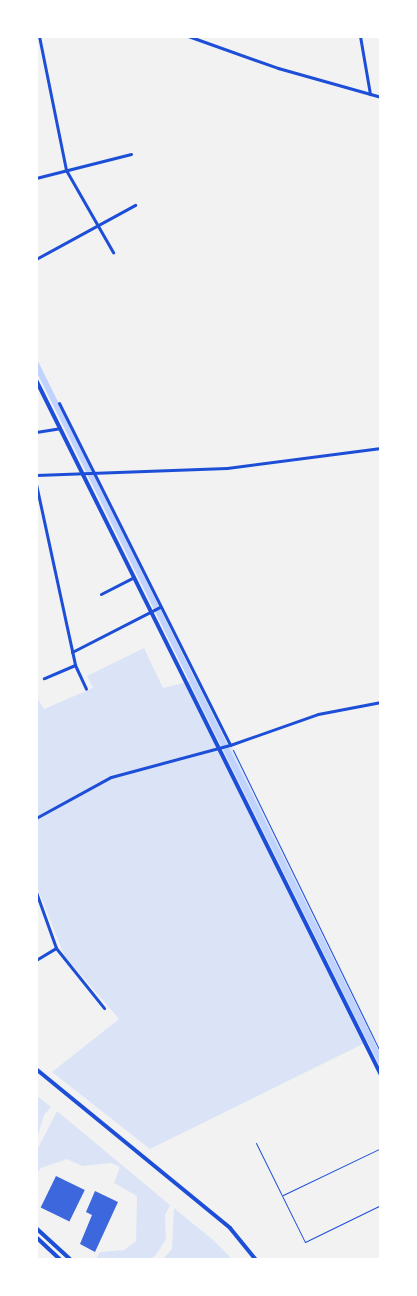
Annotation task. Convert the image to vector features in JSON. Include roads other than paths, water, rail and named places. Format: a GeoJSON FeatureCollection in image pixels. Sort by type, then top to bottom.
{"type":"FeatureCollection","features":[{"type":"Feature","properties":{"kind":"street"},"geometry":{"type":"LineString","coordinates":[[39,36],[66,170],[113,252]]}},
{"type":"Feature","properties":{"kind":"street"},"geometry":{"type":"LineString","coordinates":[[188,36],[278,68],[381,97]]}},
{"type":"Feature","properties":{"kind":"street"},"geometry":{"type":"LineString","coordinates":[[360,36],[370,94]]}},
{"type":"Feature","properties":{"kind":"street"},"geometry":{"type":"LineString","coordinates":[[36,178],[131,154]]}},
{"type":"Feature","properties":{"kind":"street"},"geometry":{"type":"LineString","coordinates":[[36,259],[134,205]]}},
{"type":"Feature","properties":{"kind":"street"},"geometry":{"type":"LineString","coordinates":[[36,380],[381,1075]]}},
{"type":"Feature","properties":{"kind":"street"},"geometry":{"type":"LineString","coordinates":[[59,403],[230,745]]}},
{"type":"Feature","properties":{"kind":"street"},"geometry":{"type":"LineString","coordinates":[[36,432],[61,428]]}},
{"type":"Feature","properties":{"kind":"street"},"geometry":{"type":"LineString","coordinates":[[36,475],[82,471],[227,468],[381,448]]}},
{"type":"Feature","properties":{"kind":"street"},"geometry":{"type":"LineString","coordinates":[[36,484],[75,665],[86,689]]}},
{"type":"Feature","properties":{"kind":"street"},"geometry":{"type":"LineString","coordinates":[[101,594],[135,577]]}},
{"type":"Feature","properties":{"kind":"street"},"geometry":{"type":"LineString","coordinates":[[72,652],[153,613],[160,607]]}},
{"type":"Feature","properties":{"kind":"street"},"geometry":{"type":"LineString","coordinates":[[44,678],[75,665]]}},
{"type":"Feature","properties":{"kind":"street"},"geometry":{"type":"LineString","coordinates":[[36,818],[111,777],[230,745],[318,714],[381,702]]}},
{"type":"Feature","properties":{"kind":"street"},"geometry":{"type":"LineString","coordinates":[[36,892],[56,948],[104,1008]]}},
{"type":"Feature","properties":{"kind":"street"},"geometry":{"type":"LineString","coordinates":[[36,960],[56,948]]}},
{"type":"Feature","properties":{"kind":"street"},"geometry":{"type":"LineString","coordinates":[[36,1069],[230,1228],[256,1260]]}},
{"type":"Feature","properties":{"kind":"street"},"geometry":{"type":"LineString","coordinates":[[36,1228],[71,1260]]}},
{"type":"Feature","properties":{"kind":"street"},"geometry":{"type":"LineString","coordinates":[[37,1240],[61,1260]]}},
{"type":"Feature","properties":{"kind":"lane"},"geometry":{"type":"LineString","coordinates":[[256,1143],[305,1242],[381,1205]]}},
{"type":"Feature","properties":{"kind":"lane"},"geometry":{"type":"LineString","coordinates":[[282,1196],[381,1148]]}},
{"type":"Feature","properties":{"kind":"waterway"},"geometry":{"type":"LineString","coordinates":[[36,364],[381,1062]]}}]}
